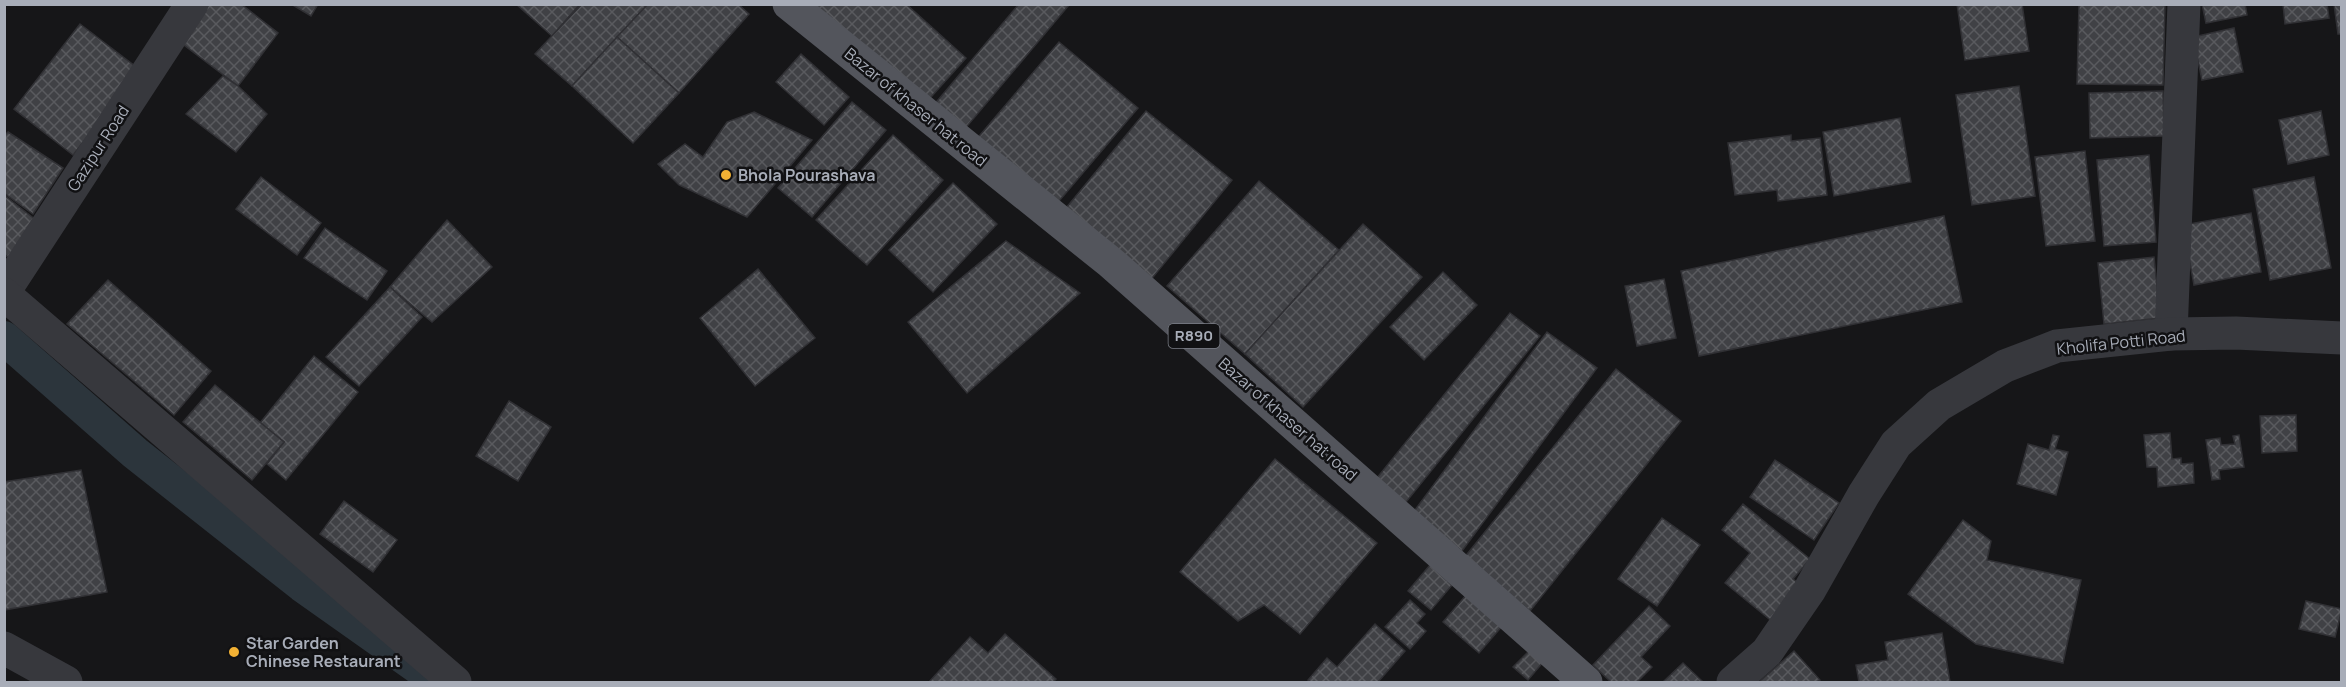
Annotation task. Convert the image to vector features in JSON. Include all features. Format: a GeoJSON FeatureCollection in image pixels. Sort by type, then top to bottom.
{"type":"FeatureCollection","features":[{"type":"Feature","properties":{"kind":"main road","name":"Bazar of khaser hat road"},"geometry":{"type":"LineString","coordinates":[[789,4],[1110,262],[1586,682]]}},
{"type":"Feature","properties":{"kind":"street","name":"Gazipur Road"},"geometry":{"type":"LineString","coordinates":[[4,293],[192,4]]}},
{"type":"Feature","properties":{"kind":"street"},"geometry":{"type":"LineString","coordinates":[[2170,334],[2184,4]]}},
{"type":"Feature","properties":{"kind":"street"},"geometry":{"type":"LineString","coordinates":[[4,293],[455,682]]}},
{"type":"Feature","properties":{"kind":"street","name":"Kholifa Potti Road"},"geometry":{"type":"LineString","coordinates":[[1733,682],[1767,652],[1809,591],[1864,494],[1896,444],[1939,405],[2005,366],[2057,346],[2170,334],[2236,333],[2342,338]]}},
{"type":"Feature","properties":{"kind":"street"},"geometry":{"type":"LineString","coordinates":[[4,648],[66,682]]}},
{"type":"Feature","properties":{"kind":"building"},"geometry":{"type":"Polygon","coordinates":[[[209,4],[241,4],[278,33],[238,86],[180,42],[209,4]]]}},
{"type":"Feature","properties":{"kind":"building"},"geometry":{"type":"Polygon","coordinates":[[[291,4],[318,4],[311,16],[291,4]]]}},
{"type":"Feature","properties":{"kind":"building"},"geometry":{"type":"Polygon","coordinates":[[[516,4],[580,4],[552,36],[516,4]]]}},
{"type":"Feature","properties":{"kind":"building"},"geometry":{"type":"Polygon","coordinates":[[[582,4],[648,4],[572,86],[535,54],[582,4]]]}},
{"type":"Feature","properties":{"kind":"building"},"geometry":{"type":"Polygon","coordinates":[[[648,4],[738,4],[749,14],[679,93],[617,37],[648,4]]]}},
{"type":"Feature","properties":{"kind":"building"},"geometry":{"type":"Polygon","coordinates":[[[810,4],[906,4],[966,58],[923,106],[810,4]]]}},
{"type":"Feature","properties":{"kind":"building"},"geometry":{"type":"Polygon","coordinates":[[[1019,4],[1069,5],[963,131],[933,106],[1019,4]]]}},
{"type":"Feature","properties":{"kind":"building"},"geometry":{"type":"Polygon","coordinates":[[[1957,4],[2022,4],[2029,51],[1965,60],[1957,4]]]}},
{"type":"Feature","properties":{"kind":"building"},"geometry":{"type":"Polygon","coordinates":[[[2079,4],[2165,4],[2163,85],[2077,84],[2079,4]]]}},
{"type":"Feature","properties":{"kind":"building"},"geometry":{"type":"Polygon","coordinates":[[[2202,4],[2245,4],[2247,15],[2206,23],[2202,4]]]}},
{"type":"Feature","properties":{"kind":"building"},"geometry":{"type":"Polygon","coordinates":[[[2283,4],[2327,4],[2329,18],[2285,24],[2283,4]]]}},
{"type":"Feature","properties":{"kind":"building"},"geometry":{"type":"Polygon","coordinates":[[[2334,4],[2342,4],[2342,34],[2338,34],[2334,4]]]}},
{"type":"Feature","properties":{"kind":"building"},"geometry":{"type":"Polygon","coordinates":[[[80,24],[140,70],[73,155],[14,109],[80,24]]]}},
{"type":"Feature","properties":{"kind":"building"},"geometry":{"type":"Polygon","coordinates":[[[2234,28],[2243,72],[2202,80],[2193,37],[2234,28]]]}},
{"type":"Feature","properties":{"kind":"building"},"geometry":{"type":"Polygon","coordinates":[[[617,37],[679,93],[633,143],[572,86],[617,37]]]}},
{"type":"Feature","properties":{"kind":"building"},"geometry":{"type":"Polygon","coordinates":[[[1059,42],[1138,108],[1054,207],[975,141],[1059,42]]]}},
{"type":"Feature","properties":{"kind":"building"},"geometry":{"type":"Polygon","coordinates":[[[801,54],[849,97],[824,125],[776,82],[801,54]]]}},
{"type":"Feature","properties":{"kind":"building"},"geometry":{"type":"Polygon","coordinates":[[[223,76],[238,86],[267,114],[236,152],[186,114],[223,76]]]}},
{"type":"Feature","properties":{"kind":"building"},"geometry":{"type":"Polygon","coordinates":[[[2019,86],[2035,196],[1972,205],[1956,95],[2019,86]]]}},
{"type":"Feature","properties":{"kind":"building"},"geometry":{"type":"Polygon","coordinates":[[[2163,91],[2164,136],[2090,138],[2089,93],[2163,91]]]}},
{"type":"Feature","properties":{"kind":"building"},"geometry":{"type":"Polygon","coordinates":[[[852,102],[886,130],[812,217],[778,188],[852,102]]]}},
{"type":"Feature","properties":{"kind":"building"},"geometry":{"type":"Polygon","coordinates":[[[1146,111],[1232,180],[1149,282],[1062,213],[1146,111]]]}},
{"type":"Feature","properties":{"kind":"building"},"geometry":{"type":"Polygon","coordinates":[[[2321,111],[2329,155],[2288,164],[2279,120],[2321,111]]]}},
{"type":"Feature","properties":{"kind":"building","name":"Bhola Pourashava"},"geometry":{"type":"Polygon","coordinates":[[[754,112],[812,140],[747,217],[679,185],[658,164],[685,144],[703,157],[727,122],[754,112]]]}},
{"type":"Feature","properties":{"kind":"building"},"geometry":{"type":"Polygon","coordinates":[[[1900,118],[1911,182],[1834,196],[1823,132],[1900,118]]]}},
{"type":"Feature","properties":{"kind":"building"},"geometry":{"type":"Polygon","coordinates":[[[8,132],[63,168],[33,214],[4,193],[4,136],[8,132]]]}},
{"type":"Feature","properties":{"kind":"building"},"geometry":{"type":"Polygon","coordinates":[[[893,135],[943,180],[867,265],[816,220],[893,135]]]}},
{"type":"Feature","properties":{"kind":"building"},"geometry":{"type":"Polygon","coordinates":[[[1791,135],[1791,141],[1820,138],[1827,195],[1778,201],[1777,190],[1735,195],[1728,143],[1791,135]]]}},
{"type":"Feature","properties":{"kind":"building"},"geometry":{"type":"Polygon","coordinates":[[[2085,151],[2095,241],[2046,246],[2035,157],[2085,151]]]}},
{"type":"Feature","properties":{"kind":"building"},"geometry":{"type":"Polygon","coordinates":[[[2149,155],[2156,242],[2104,246],[2097,160],[2149,155]]]}},
{"type":"Feature","properties":{"kind":"building"},"geometry":{"type":"Polygon","coordinates":[[[261,177],[321,223],[297,255],[236,209],[261,177]]]}},
{"type":"Feature","properties":{"kind":"building"},"geometry":{"type":"Polygon","coordinates":[[[2314,177],[2331,268],[2270,280],[2253,189],[2314,177]]]}},
{"type":"Feature","properties":{"kind":"building"},"geometry":{"type":"Polygon","coordinates":[[[1259,181],[1339,250],[1245,354],[1167,286],[1259,181]]]}},
{"type":"Feature","properties":{"kind":"building"},"geometry":{"type":"Polygon","coordinates":[[[953,183],[997,224],[933,292],[889,250],[953,183]]]}},
{"type":"Feature","properties":{"kind":"building"},"geometry":{"type":"Polygon","coordinates":[[[4,195],[41,224],[12,260],[4,254],[4,195]]]}},
{"type":"Feature","properties":{"kind":"building"},"geometry":{"type":"Polygon","coordinates":[[[2251,213],[2261,272],[2194,285],[2183,225],[2251,213]]]}},
{"type":"Feature","properties":{"kind":"building"},"geometry":{"type":"Polygon","coordinates":[[[1944,216],[1962,302],[1699,356],[1681,271],[1944,216]]]}},
{"type":"Feature","properties":{"kind":"building"},"geometry":{"type":"Polygon","coordinates":[[[447,220],[492,267],[432,322],[390,287],[447,220]]]}},
{"type":"Feature","properties":{"kind":"building"},"geometry":{"type":"Polygon","coordinates":[[[1363,224],[1422,277],[1303,407],[1245,354],[1363,224]]]}},
{"type":"Feature","properties":{"kind":"building"},"geometry":{"type":"Polygon","coordinates":[[[325,228],[387,271],[367,300],[304,258],[325,228]]]}},
{"type":"Feature","properties":{"kind":"building"},"geometry":{"type":"Polygon","coordinates":[[[1006,241],[1080,293],[967,393],[908,322],[1006,241]]]}},
{"type":"Feature","properties":{"kind":"building"},"geometry":{"type":"Polygon","coordinates":[[[2154,257],[2160,318],[2104,324],[2098,263],[2154,257]]]}},
{"type":"Feature","properties":{"kind":"building"},"geometry":{"type":"Polygon","coordinates":[[[758,269],[815,338],[755,386],[700,318],[758,269]]]}},
{"type":"Feature","properties":{"kind":"building"},"geometry":{"type":"Polygon","coordinates":[[[1443,272],[1477,305],[1424,360],[1390,327],[1443,272]]]}},
{"type":"Feature","properties":{"kind":"building"},"geometry":{"type":"Polygon","coordinates":[[[1664,279],[1676,338],[1637,346],[1625,286],[1664,279]]]}},
{"type":"Feature","properties":{"kind":"building"},"geometry":{"type":"Polygon","coordinates":[[[108,280],[211,371],[174,415],[67,324],[108,280]]]}},
{"type":"Feature","properties":{"kind":"building"},"geometry":{"type":"Polygon","coordinates":[[[390,287],[422,317],[359,386],[326,357],[390,287]]]}},
{"type":"Feature","properties":{"kind":"building"},"geometry":{"type":"Polygon","coordinates":[[[1510,313],[1540,336],[1402,507],[1372,484],[1510,313]]]}},
{"type":"Feature","properties":{"kind":"building"},"geometry":{"type":"Polygon","coordinates":[[[1547,332],[1597,368],[1462,551],[1412,514],[1547,332]]]}},
{"type":"Feature","properties":{"kind":"building"},"geometry":{"type":"Polygon","coordinates":[[[314,356],[358,392],[286,480],[267,464],[284,442],[260,423],[314,356]]]}},
{"type":"Feature","properties":{"kind":"building"},"geometry":{"type":"Polygon","coordinates":[[[1616,369],[1681,421],[1530,611],[1464,558],[1616,369]]]}},
{"type":"Feature","properties":{"kind":"building"},"geometry":{"type":"Polygon","coordinates":[[[215,385],[284,442],[252,480],[183,422],[215,385]]]}},
{"type":"Feature","properties":{"kind":"building"},"geometry":{"type":"Polygon","coordinates":[[[509,401],[551,427],[518,481],[476,456],[509,401]]]}},
{"type":"Feature","properties":{"kind":"building"},"geometry":{"type":"Polygon","coordinates":[[[2296,415],[2297,451],[2262,453],[2260,416],[2296,415]]]}},
{"type":"Feature","properties":{"kind":"building"},"geometry":{"type":"Polygon","coordinates":[[[2170,433],[2172,459],[2181,458],[2181,464],[2193,463],[2194,483],[2158,487],[2157,467],[2147,467],[2144,435],[2170,433]]]}},
{"type":"Feature","properties":{"kind":"building"},"geometry":{"type":"Polygon","coordinates":[[[2053,435],[2059,436],[2055,449],[2068,452],[2056,495],[2017,484],[2028,444],[2049,450],[2053,435]]]}},
{"type":"Feature","properties":{"kind":"building"},"geometry":{"type":"Polygon","coordinates":[[[2239,435],[2244,467],[2219,470],[2220,479],[2212,480],[2206,440],[2220,438],[2221,445],[2235,444],[2233,436],[2239,435]]]}},
{"type":"Feature","properties":{"kind":"building"},"geometry":{"type":"Polygon","coordinates":[[[1275,459],[1377,543],[1300,634],[1264,605],[1238,621],[1180,572],[1275,459]]]}},
{"type":"Feature","properties":{"kind":"building"},"geometry":{"type":"Polygon","coordinates":[[[1775,460],[1839,503],[1814,540],[1750,497],[1775,460]]]}},
{"type":"Feature","properties":{"kind":"building"},"geometry":{"type":"Polygon","coordinates":[[[81,470],[107,592],[4,610],[4,482],[81,470]]]}},
{"type":"Feature","properties":{"kind":"building"},"geometry":{"type":"Polygon","coordinates":[[[344,501],[397,540],[373,572],[320,534],[344,501]]]}},
{"type":"Feature","properties":{"kind":"building"},"geometry":{"type":"Polygon","coordinates":[[[1743,504],[1810,559],[1793,579],[1809,591],[1779,627],[1725,583],[1750,553],[1722,530],[1743,504]]]}},
{"type":"Feature","properties":{"kind":"building"},"geometry":{"type":"Polygon","coordinates":[[[1662,518],[1700,545],[1657,606],[1618,579],[1662,518]]]}},
{"type":"Feature","properties":{"kind":"building"},"geometry":{"type":"Polygon","coordinates":[[[1963,520],[1991,541],[1987,560],[2081,580],[2063,663],[1976,644],[1908,594],[1963,520]]]}},
{"type":"Feature","properties":{"kind":"building"},"geometry":{"type":"Polygon","coordinates":[[[1430,565],[1452,585],[1431,610],[1408,591],[1430,565]]]}},
{"type":"Feature","properties":{"kind":"building"},"geometry":{"type":"Polygon","coordinates":[[[1467,594],[1503,625],[1479,653],[1443,622],[1467,594]]]}},
{"type":"Feature","properties":{"kind":"building"},"geometry":{"type":"Polygon","coordinates":[[[1410,600],[1425,614],[1417,623],[1426,631],[1410,649],[1385,627],[1410,600]]]}},
{"type":"Feature","properties":{"kind":"building"},"geometry":{"type":"Polygon","coordinates":[[[2306,601],[2342,609],[2335,637],[2299,629],[2306,601]]]}},
{"type":"Feature","properties":{"kind":"building"},"geometry":{"type":"Polygon","coordinates":[[[1649,606],[1670,626],[1641,657],[1652,667],[1637,682],[1611,682],[1593,665],[1649,606]]]}},
{"type":"Feature","properties":{"kind":"building"},"geometry":{"type":"Polygon","coordinates":[[[1375,624],[1405,651],[1378,682],[1311,682],[1308,680],[1327,658],[1337,667],[1375,624]]]}},
{"type":"Feature","properties":{"kind":"building"},"geometry":{"type":"Polygon","coordinates":[[[1942,633],[1950,682],[1859,682],[1856,665],[1888,660],[1885,642],[1942,633]]]}},
{"type":"Feature","properties":{"kind":"building"},"geometry":{"type":"Polygon","coordinates":[[[1005,634],[1056,679],[1053,682],[929,682],[970,637],[988,653],[1005,634]]]}},
{"type":"Feature","properties":{"kind":"building"},"geometry":{"type":"Polygon","coordinates":[[[1531,649],[1544,661],[1528,680],[1513,667],[1531,649]]]}},
{"type":"Feature","properties":{"kind":"building"},"geometry":{"type":"Polygon","coordinates":[[[1794,651],[1820,680],[1817,682],[1759,682],[1794,651]]]}},
{"type":"Feature","properties":{"kind":"building"},"geometry":{"type":"Polygon","coordinates":[[[1683,663],[1703,682],[1663,682],[1683,663]]]}},
{"type":"Feature","properties":{"kind":"waterway"},"geometry":{"type":"LineString","coordinates":[[4,338],[135,453],[302,585],[425,672]]}},
{"type":"Feature","properties":{"kind":"place","name":"Bhola Pourashava"},"geometry":{"type":"Point","coordinates":[726,175]}},
{"type":"Feature","properties":{"kind":"place","name":"Star Garden Chinese Restaurant"},"geometry":{"type":"Point","coordinates":[234,652]}}]}
